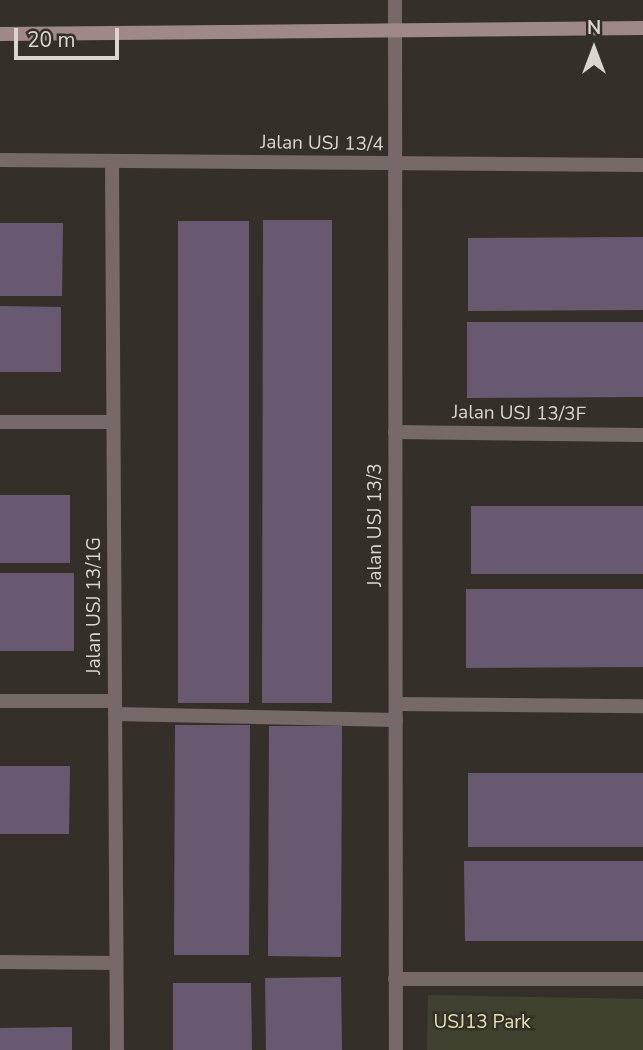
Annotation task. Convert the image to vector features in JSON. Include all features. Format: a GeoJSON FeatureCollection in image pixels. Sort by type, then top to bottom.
{"type":"FeatureCollection","features":[{"type":"Feature","properties":{"kind":"main road"},"geometry":{"type":"LineString","coordinates":[[0,34],[643,29]]}},
{"type":"Feature","properties":{"kind":"street","name":"Jalan USJ 13/3"},"geometry":{"type":"LineString","coordinates":[[395,0],[396,1050]]}},
{"type":"Feature","properties":{"kind":"street","name":"Jalan USJ 13/4"},"geometry":{"type":"LineString","coordinates":[[0,160],[643,165]]}},
{"type":"Feature","properties":{"kind":"street","name":"Jalan USJ 13/1G"},"geometry":{"type":"LineString","coordinates":[[112,161],[117,1050]]}},
{"type":"Feature","properties":{"kind":"street"},"geometry":{"type":"LineString","coordinates":[[0,422],[113,422]]}},
{"type":"Feature","properties":{"kind":"street","name":"Jalan USJ 13/3F"},"geometry":{"type":"LineString","coordinates":[[395,432],[643,435]]}},
{"type":"Feature","properties":{"kind":"street"},"geometry":{"type":"LineString","coordinates":[[0,701],[396,720]]}},
{"type":"Feature","properties":{"kind":"street"},"geometry":{"type":"LineString","coordinates":[[396,704],[643,706]]}},
{"type":"Feature","properties":{"kind":"street"},"geometry":{"type":"LineString","coordinates":[[0,962],[116,963]]}},
{"type":"Feature","properties":{"kind":"street"},"geometry":{"type":"LineString","coordinates":[[395,979],[643,979]]}},
{"type":"Feature","properties":{"kind":"green space","name":"USJ13 Park"},"geometry":{"type":"Polygon","coordinates":[[[428,995],[643,999],[643,1050],[427,1050],[428,995]]]}},
{"type":"Feature","properties":{"kind":"building"},"geometry":{"type":"Polygon","coordinates":[[[263,220],[332,220],[332,703],[262,703],[263,220]]]}},
{"type":"Feature","properties":{"kind":"building"},"geometry":{"type":"Polygon","coordinates":[[[178,221],[249,221],[249,703],[178,703],[178,221]]]}},
{"type":"Feature","properties":{"kind":"building"},"geometry":{"type":"Polygon","coordinates":[[[0,223],[63,223],[62,296],[0,296],[0,223]]]}},
{"type":"Feature","properties":{"kind":"building"},"geometry":{"type":"Polygon","coordinates":[[[643,237],[643,310],[468,311],[468,238],[643,237]]]}},
{"type":"Feature","properties":{"kind":"building"},"geometry":{"type":"Polygon","coordinates":[[[0,306],[61,307],[61,372],[0,372],[0,306]]]}},
{"type":"Feature","properties":{"kind":"building"},"geometry":{"type":"Polygon","coordinates":[[[467,322],[643,322],[643,397],[467,398],[467,322]]]}},
{"type":"Feature","properties":{"kind":"building"},"geometry":{"type":"Polygon","coordinates":[[[0,495],[70,495],[70,563],[0,563],[0,495]]]}},
{"type":"Feature","properties":{"kind":"building"},"geometry":{"type":"Polygon","coordinates":[[[471,506],[643,506],[643,574],[471,574],[471,506]]]}},
{"type":"Feature","properties":{"kind":"building"},"geometry":{"type":"Polygon","coordinates":[[[0,573],[74,573],[74,651],[0,651],[0,573]]]}},
{"type":"Feature","properties":{"kind":"building"},"geometry":{"type":"Polygon","coordinates":[[[466,589],[643,589],[643,667],[466,668],[466,589]]]}},
{"type":"Feature","properties":{"kind":"building"},"geometry":{"type":"Polygon","coordinates":[[[175,725],[250,725],[249,955],[174,955],[175,725]]]}},
{"type":"Feature","properties":{"kind":"building"},"geometry":{"type":"Polygon","coordinates":[[[269,726],[342,726],[341,957],[268,956],[269,726]]]}},
{"type":"Feature","properties":{"kind":"building"},"geometry":{"type":"Polygon","coordinates":[[[0,766],[70,766],[69,834],[0,834],[0,766]]]}},
{"type":"Feature","properties":{"kind":"building"},"geometry":{"type":"Polygon","coordinates":[[[468,773],[643,773],[643,847],[468,847],[468,773]]]}},
{"type":"Feature","properties":{"kind":"building"},"geometry":{"type":"Polygon","coordinates":[[[464,861],[643,861],[643,941],[465,941],[464,861]]]}},
{"type":"Feature","properties":{"kind":"building"},"geometry":{"type":"Polygon","coordinates":[[[341,977],[342,1050],[266,1050],[265,978],[341,977]]]}},
{"type":"Feature","properties":{"kind":"building"},"geometry":{"type":"Polygon","coordinates":[[[173,983],[251,983],[252,1050],[173,1050],[173,983]]]}},
{"type":"Feature","properties":{"kind":"building"},"geometry":{"type":"Polygon","coordinates":[[[72,1027],[72,1050],[0,1050],[0,1028],[72,1027]]]}}]}
